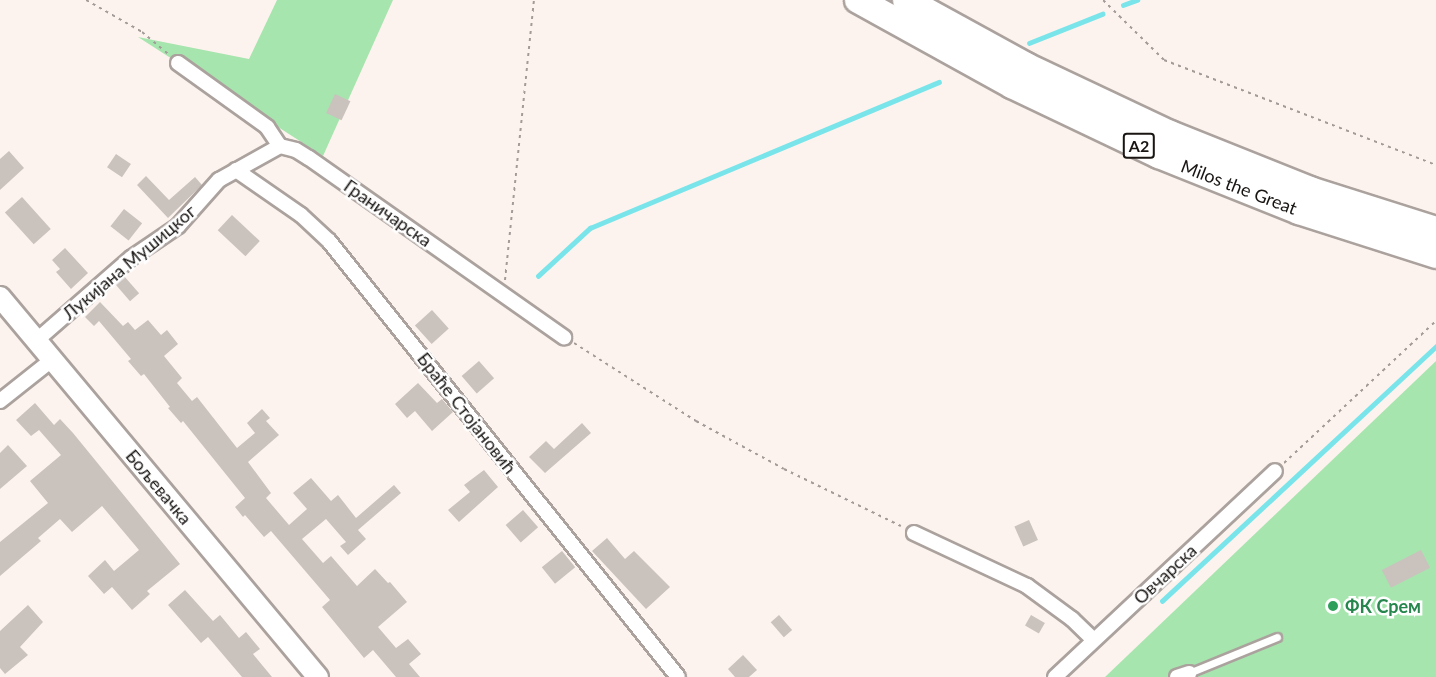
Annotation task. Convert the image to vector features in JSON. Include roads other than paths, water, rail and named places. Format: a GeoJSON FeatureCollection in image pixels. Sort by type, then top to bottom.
{"type":"FeatureCollection","features":[{"type":"Feature","properties":{"kind":"highway","name":"Milos the Great"},"geometry":{"type":"LineString","coordinates":[[858,0],[1012,86],[1159,155],[1299,211],[1436,255]]}},
{"type":"Feature","properties":{"kind":"highway","name":"Milos the Great"},"geometry":{"type":"LineString","coordinates":[[906,0],[1026,66],[1170,134],[1311,189],[1436,230]]}},
{"type":"Feature","properties":{"kind":"main road","name":"Бољевачка"},"geometry":{"type":"LineString","coordinates":[[0,297],[318,677]]}},
{"type":"Feature","properties":{"kind":"street","name":"Граничарска"},"geometry":{"type":"LineString","coordinates":[[178,63],[267,127],[280,146],[296,150],[309,158],[564,337]]}},
{"type":"Feature","properties":{"kind":"street","name":"Лукијана Мушицког"},"geometry":{"type":"LineString","coordinates":[[37,340],[131,258],[178,226],[219,180],[280,146]]}},
{"type":"Feature","properties":{"kind":"street","name":"Браће Стојановић"},"geometry":{"type":"LineString","coordinates":[[236,170],[301,215],[328,241],[678,677]]}},
{"type":"Feature","properties":{"kind":"street"},"geometry":{"type":"LineString","coordinates":[[0,401],[53,359]]}},
{"type":"Feature","properties":{"kind":"street","name":"Овчарска"},"geometry":{"type":"LineString","coordinates":[[1055,677],[1275,471]]}},
{"type":"Feature","properties":{"kind":"street"},"geometry":{"type":"LineString","coordinates":[[914,533],[1027,586],[1067,615],[1094,640]]}},
{"type":"Feature","properties":{"kind":"lane"},"geometry":{"type":"LineString","coordinates":[[1183,675],[1277,637]]}},
{"type":"Feature","properties":{"kind":"waterway"},"geometry":{"type":"LineString","coordinates":[[1123,5],[1137,0]]}},
{"type":"Feature","properties":{"kind":"waterway"},"geometry":{"type":"LineString","coordinates":[[1029,43],[1102,14]]}},
{"type":"Feature","properties":{"kind":"waterway"},"geometry":{"type":"LineString","coordinates":[[538,276],[590,228],[939,82]]}},
{"type":"Feature","properties":{"kind":"waterway"},"geometry":{"type":"LineString","coordinates":[[1162,601],[1436,346]]}},
{"type":"Feature","properties":{"kind":"place","name":"ФК Срем"},"geometry":{"type":"Point","coordinates":[1333,606]}}]}
